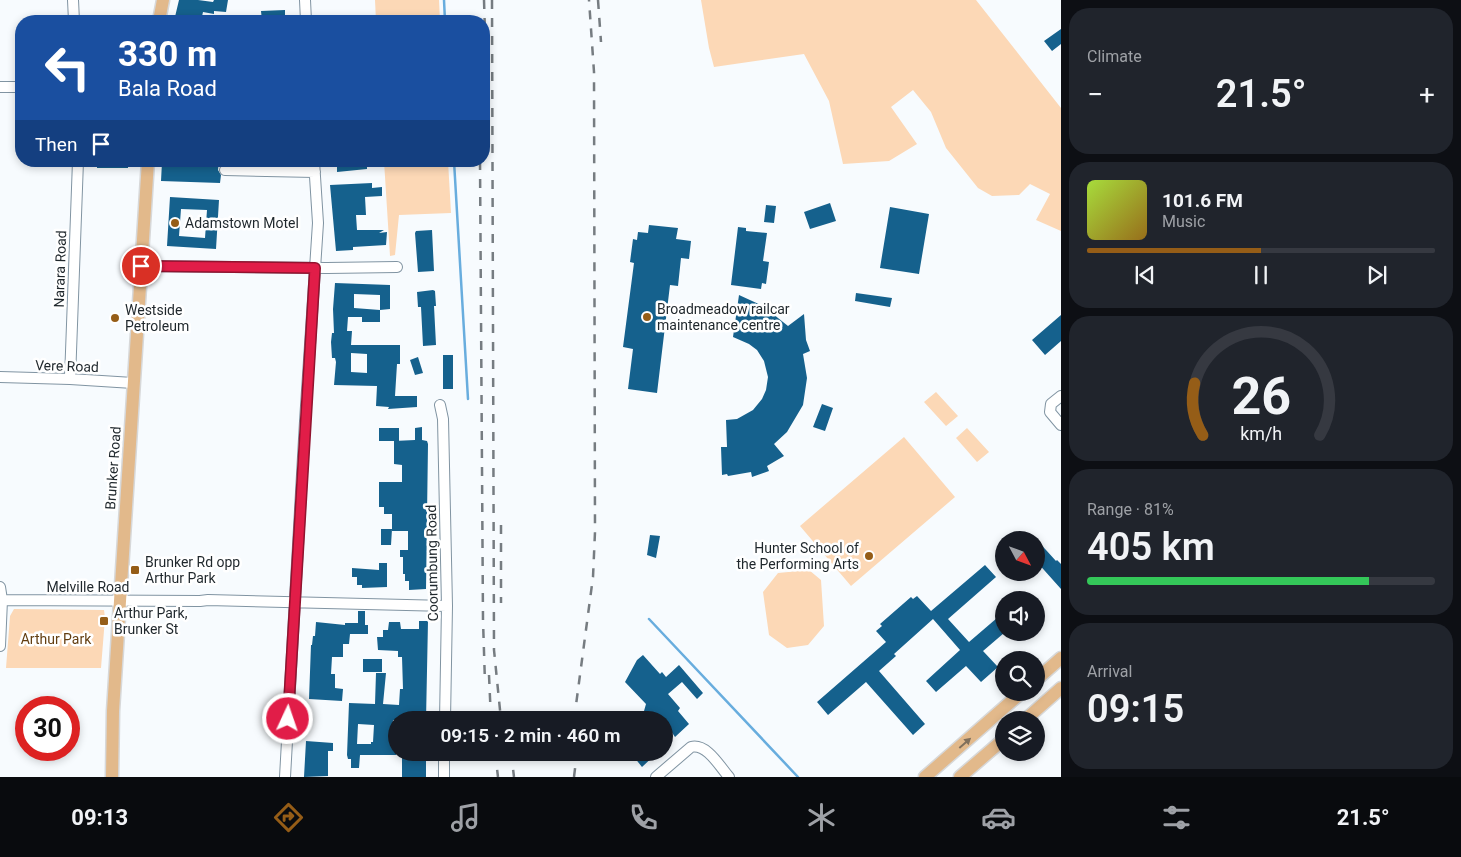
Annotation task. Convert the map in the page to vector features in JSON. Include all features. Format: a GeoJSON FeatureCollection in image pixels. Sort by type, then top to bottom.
{"type":"FeatureCollection","features":[{"type":"Feature","properties":{"kind":"main road"},"geometry":{"type":"LineString","coordinates":[[160,15],[163,0]]}},
{"type":"Feature","properties":{"kind":"main road","name":"Brunker Road"},"geometry":{"type":"LineString","coordinates":[[112,777],[112,711],[148,167]]}},
{"type":"Feature","properties":{"kind":"main road"},"geometry":{"type":"LineString","coordinates":[[1045,672],[1061,658]]}},
{"type":"Feature","properties":{"kind":"main road"},"geometry":{"type":"LineString","coordinates":[[1035,711],[1061,688]]}},
{"type":"Feature","properties":{"kind":"main road"},"geometry":{"type":"LineString","coordinates":[[926,777],[1012,701]]}},
{"type":"Feature","properties":{"kind":"main road"},"geometry":{"type":"LineString","coordinates":[[960,777],[995,747]]}},
{"type":"Feature","properties":{"kind":"street"},"geometry":{"type":"LineString","coordinates":[[72,0],[73,15]]}},
{"type":"Feature","properties":{"kind":"street"},"geometry":{"type":"LineString","coordinates":[[305,0],[306,15]]}},
{"type":"Feature","properties":{"kind":"street"},"geometry":{"type":"LineString","coordinates":[[0,87],[15,87]]}},
{"type":"Feature","properties":{"kind":"street","name":"Narara Road"},"geometry":{"type":"LineString","coordinates":[[70,379],[78,167]]}},
{"type":"Feature","properties":{"kind":"street"},"geometry":{"type":"LineString","coordinates":[[225,170],[292,167]]}},
{"type":"Feature","properties":{"kind":"street"},"geometry":{"type":"LineString","coordinates":[[285,777],[318,224],[315,167]]}},
{"type":"Feature","properties":{"kind":"street"},"geometry":{"type":"LineString","coordinates":[[141,266],[397,267]]}},
{"type":"Feature","properties":{"kind":"street","name":"Vere Road"},"geometry":{"type":"LineString","coordinates":[[0,377],[133,383]]}},
{"type":"Feature","properties":{"kind":"street"},"geometry":{"type":"LineString","coordinates":[[1061,396],[1051,404],[1050,412],[1061,425]]}},
{"type":"Feature","properties":{"kind":"street","name":"Coorumbung Road"},"geometry":{"type":"LineString","coordinates":[[440,405],[443,419],[447,606],[445,711]]}},
{"type":"Feature","properties":{"kind":"street"},"geometry":{"type":"LineString","coordinates":[[0,587],[0,646]]}},
{"type":"Feature","properties":{"kind":"street","name":"Melville Road"},"geometry":{"type":"LineString","coordinates":[[1,600],[200,602],[208,600],[447,606]]}},
{"type":"Feature","properties":{"kind":"street"},"geometry":{"type":"LineString","coordinates":[[656,777],[691,747],[696,746],[701,747],[707,752],[729,777]]}},
{"type":"Feature","properties":{"kind":"street"},"geometry":{"type":"LineString","coordinates":[[444,761],[444,777]]}},
{"type":"Feature","properties":{"kind":"green space"},"geometry":{"type":"Polygon","coordinates":[[[375,0],[439,0],[440,15],[376,15],[375,0]]]}},
{"type":"Feature","properties":{"kind":"green space"},"geometry":{"type":"Polygon","coordinates":[[[701,0],[976,0],[1061,108],[1061,231],[1036,220],[1050,194],[1030,184],[1019,195],[992,196],[978,188],[946,148],[931,112],[913,90],[891,107],[917,144],[889,161],[843,164],[829,101],[804,54],[714,67],[701,0]]]}},
{"type":"Feature","properties":{"kind":"green space"},"geometry":{"type":"Polygon","coordinates":[[[384,167],[448,167],[451,213],[399,215],[395,255],[390,256],[384,167]]]}},
{"type":"Feature","properties":{"kind":"green space"},"geometry":{"type":"Polygon","coordinates":[[[936,392],[958,416],[946,426],[924,402],[936,392]]]}},
{"type":"Feature","properties":{"kind":"green space"},"geometry":{"type":"Polygon","coordinates":[[[967,428],[989,452],[977,462],[956,438],[967,428]]]}},
{"type":"Feature","properties":{"kind":"green space"},"geometry":{"type":"Polygon","coordinates":[[[904,437],[955,497],[851,586],[800,526],[904,437]]]}},
{"type":"Feature","properties":{"kind":"green space"},"geometry":{"type":"Polygon","coordinates":[[[809,570],[821,580],[824,626],[808,645],[787,648],[769,635],[763,592],[778,573],[809,570]]]}},
{"type":"Feature","properties":{"kind":"green space","name":"Arthur Park"},"geometry":{"type":"Polygon","coordinates":[[[14,609],[104,610],[101,668],[6,668],[10,616],[14,609]]]}},
{"type":"Feature","properties":{"kind":"building"},"geometry":{"type":"Polygon","coordinates":[[[179,0],[213,2],[214,0],[228,0],[226,12],[214,11],[214,14],[203,12],[202,15],[175,15],[179,0]]]}},
{"type":"Feature","properties":{"kind":"building"},"geometry":{"type":"Polygon","coordinates":[[[285,10],[285,15],[261,15],[261,11],[285,10]]]}},
{"type":"Feature","properties":{"kind":"building"},"geometry":{"type":"Polygon","coordinates":[[[1061,29],[1061,44],[1052,51],[1044,41],[1061,29]]]}},
{"type":"Feature","properties":{"kind":"building"},"geometry":{"type":"Polygon","coordinates":[[[97,167],[128,167],[128,168],[97,167]]]}},
{"type":"Feature","properties":{"kind":"building"},"geometry":{"type":"Polygon","coordinates":[[[162,167],[218,167],[221,175],[220,183],[161,181],[162,167]]]}},
{"type":"Feature","properties":{"kind":"building"},"geometry":{"type":"Polygon","coordinates":[[[337,167],[367,167],[367,169],[337,172],[337,167]]]}},
{"type":"Feature","properties":{"kind":"building"},"geometry":{"type":"Polygon","coordinates":[[[372,183],[372,188],[382,187],[382,196],[365,197],[366,215],[356,215],[357,230],[384,230],[379,233],[387,232],[386,245],[353,247],[353,250],[336,251],[330,185],[372,183]]]}},
{"type":"Feature","properties":{"kind":"building","name":"Adamstown Motel"},"geometry":{"type":"Polygon","coordinates":[[[170,197],[219,200],[216,249],[167,246],[170,197]],[[181,209],[179,236],[205,238],[207,210],[181,209]]]}},
{"type":"Feature","properties":{"kind":"building"},"geometry":{"type":"Polygon","coordinates":[[[830,203],[836,221],[810,229],[804,212],[830,203]]]}},
{"type":"Feature","properties":{"kind":"building"},"geometry":{"type":"Polygon","coordinates":[[[766,205],[776,206],[774,223],[764,222],[766,205]]]}},
{"type":"Feature","properties":{"kind":"building"},"geometry":{"type":"Polygon","coordinates":[[[890,207],[929,214],[919,274],[880,268],[890,207]]]}},
{"type":"Feature","properties":{"kind":"building","name":"Broadmeadow railcar maintenance centre"},"geometry":{"type":"Polygon","coordinates":[[[649,225],[678,228],[676,239],[691,241],[689,259],[681,258],[678,286],[670,285],[657,393],[628,389],[633,349],[623,347],[634,263],[630,262],[633,239],[637,240],[638,232],[648,233],[649,225]]]}},
{"type":"Feature","properties":{"kind":"building"},"geometry":{"type":"Polygon","coordinates":[[[738,227],[746,228],[746,231],[767,233],[763,261],[769,262],[766,284],[762,283],[761,289],[731,285],[738,227]]]}},
{"type":"Feature","properties":{"kind":"building"},"geometry":{"type":"Polygon","coordinates":[[[432,230],[434,271],[418,272],[415,233],[416,231],[432,230]]]}},
{"type":"Feature","properties":{"kind":"building"},"geometry":{"type":"Polygon","coordinates":[[[335,283],[390,285],[390,309],[380,310],[380,322],[362,322],[362,317],[348,317],[347,331],[352,331],[351,345],[400,345],[400,364],[397,364],[395,396],[417,396],[417,407],[388,409],[389,407],[376,406],[377,386],[334,385],[336,362],[335,358],[332,358],[331,342],[332,333],[334,333],[335,283]],[[354,294],[354,308],[380,310],[380,295],[354,294]],[[351,353],[351,372],[367,373],[367,354],[351,353]]]}},
{"type":"Feature","properties":{"kind":"building"},"geometry":{"type":"Polygon","coordinates":[[[435,291],[436,306],[434,306],[436,345],[423,346],[421,307],[418,307],[417,292],[435,291]]]}},
{"type":"Feature","properties":{"kind":"building"},"geometry":{"type":"Polygon","coordinates":[[[856,293],[892,298],[890,307],[855,301],[856,293]]]}},
{"type":"Feature","properties":{"kind":"building"},"geometry":{"type":"Polygon","coordinates":[[[739,295],[763,306],[788,326],[804,314],[806,340],[810,351],[803,354],[807,378],[803,405],[787,432],[774,444],[784,456],[767,466],[769,471],[752,477],[751,472],[728,476],[727,474],[722,475],[721,447],[727,447],[726,420],[737,419],[753,410],[762,399],[768,377],[764,361],[757,350],[733,337],[739,295]]]}},
{"type":"Feature","properties":{"kind":"building"},"geometry":{"type":"Polygon","coordinates":[[[1061,315],[1061,341],[1045,355],[1032,340],[1061,315]]]}},
{"type":"Feature","properties":{"kind":"building"},"geometry":{"type":"Polygon","coordinates":[[[443,355],[453,355],[453,389],[443,389],[443,355]]]}},
{"type":"Feature","properties":{"kind":"building"},"geometry":{"type":"Polygon","coordinates":[[[418,357],[423,373],[415,375],[410,360],[418,357]]]}},
{"type":"Feature","properties":{"kind":"building"},"geometry":{"type":"Polygon","coordinates":[[[822,404],[833,408],[825,431],[813,427],[822,404]]]}},
{"type":"Feature","properties":{"kind":"building"},"geometry":{"type":"Polygon","coordinates":[[[422,427],[422,440],[427,441],[428,444],[426,589],[409,590],[409,581],[405,581],[405,574],[403,574],[403,557],[400,557],[400,550],[408,550],[408,531],[392,531],[392,514],[384,514],[384,507],[379,507],[379,482],[402,482],[402,465],[394,464],[394,441],[415,440],[415,428],[422,427]]]}},
{"type":"Feature","properties":{"kind":"building"},"geometry":{"type":"Polygon","coordinates":[[[379,428],[399,428],[399,441],[379,441],[379,428]]]}},
{"type":"Feature","properties":{"kind":"building"},"geometry":{"type":"Polygon","coordinates":[[[381,529],[392,529],[391,545],[381,545],[381,529]]]}},
{"type":"Feature","properties":{"kind":"building"},"geometry":{"type":"Polygon","coordinates":[[[650,535],[660,536],[656,558],[647,555],[650,535]]]}},
{"type":"Feature","properties":{"kind":"building"},"geometry":{"type":"Polygon","coordinates":[[[1045,549],[1061,564],[1061,589],[1045,571],[1045,549]]]}},
{"type":"Feature","properties":{"kind":"building"},"geometry":{"type":"Polygon","coordinates":[[[379,563],[387,563],[387,587],[362,588],[362,585],[357,585],[357,577],[352,577],[352,568],[379,570],[379,563]]]}},
{"type":"Feature","properties":{"kind":"building"},"geometry":{"type":"Polygon","coordinates":[[[985,565],[995,578],[948,619],[969,642],[995,620],[995,641],[983,651],[995,664],[995,670],[981,682],[966,666],[936,692],[926,681],[960,650],[933,619],[894,654],[896,656],[879,671],[925,724],[913,735],[866,682],[828,715],[817,702],[886,642],[876,631],[882,626],[880,624],[911,597],[913,599],[917,596],[931,611],[985,565]]]}},
{"type":"Feature","properties":{"kind":"building"},"geometry":{"type":"Polygon","coordinates":[[[358,611],[365,611],[365,625],[368,625],[368,634],[350,634],[349,644],[343,644],[343,657],[332,657],[331,674],[335,674],[335,688],[343,689],[342,701],[309,699],[311,645],[313,636],[315,636],[316,622],[345,625],[345,623],[358,623],[358,611]]]}},
{"type":"Feature","properties":{"kind":"building"},"geometry":{"type":"Polygon","coordinates":[[[419,621],[428,621],[426,711],[388,711],[388,755],[360,755],[359,768],[351,768],[351,759],[348,759],[347,755],[349,703],[375,704],[376,673],[386,673],[383,704],[399,705],[400,689],[403,689],[402,657],[398,657],[398,651],[378,650],[377,637],[383,637],[383,630],[388,630],[389,622],[400,622],[401,629],[419,629],[419,621]],[[358,724],[357,744],[371,744],[373,742],[374,725],[358,724]]]}},
{"type":"Feature","properties":{"kind":"building"},"geometry":{"type":"Polygon","coordinates":[[[643,655],[660,674],[662,672],[666,677],[679,665],[703,693],[697,699],[682,682],[668,694],[680,708],[678,711],[689,724],[675,737],[673,734],[673,711],[644,711],[646,704],[625,682],[637,660],[643,655]]]}},
{"type":"Feature","properties":{"kind":"building"},"geometry":{"type":"Polygon","coordinates":[[[363,659],[382,659],[382,672],[363,672],[363,659]]]}},
{"type":"Feature","properties":{"kind":"building"},"geometry":{"type":"Polygon","coordinates":[[[306,741],[333,743],[333,751],[328,751],[328,776],[304,777],[306,741]]]}},
{"type":"Feature","properties":{"kind":"building"},"geometry":{"type":"Polygon","coordinates":[[[402,761],[426,761],[426,777],[402,777],[402,761]]]}},
{"type":"Feature","properties":{"kind":"building"},"geometry":{"type":"Polygon","coordinates":[[[637,761],[648,761],[642,767],[637,761]]]}},
{"type":"Feature","properties":{"kind":"waterway"},"geometry":{"type":"LineString","coordinates":[[444,0],[445,15]]}},
{"type":"Feature","properties":{"kind":"waterway"},"geometry":{"type":"LineString","coordinates":[[454,167],[468,399]]}},
{"type":"Feature","properties":{"kind":"waterway"},"geometry":{"type":"LineString","coordinates":[[649,619],[798,777]]}},
{"type":"Feature","properties":{"kind":"railway"},"geometry":{"type":"LineString","coordinates":[[484,0],[484,15]]}},
{"type":"Feature","properties":{"kind":"railway"},"geometry":{"type":"LineString","coordinates":[[492,0],[494,650],[500,711]]}},
{"type":"Feature","properties":{"kind":"railway"},"geometry":{"type":"LineString","coordinates":[[575,711],[593,577],[595,532],[594,72],[589,0]]}},
{"type":"Feature","properties":{"kind":"railway"},"geometry":{"type":"LineString","coordinates":[[598,0],[601,42]]}},
{"type":"Feature","properties":{"kind":"railway"},"geometry":{"type":"LineString","coordinates":[[480,167],[485,683]]}},
{"type":"Feature","properties":{"kind":"railway"},"geometry":{"type":"LineString","coordinates":[[501,525],[501,603]]}},
{"type":"Feature","properties":{"kind":"railway"},"geometry":{"type":"LineString","coordinates":[[489,675],[491,711]]}},
{"type":"Feature","properties":{"kind":"railway"},"geometry":{"type":"LineString","coordinates":[[496,761],[498,777]]}},
{"type":"Feature","properties":{"kind":"railway"},"geometry":{"type":"LineString","coordinates":[[512,761],[514,777]]}},
{"type":"Feature","properties":{"kind":"railway"},"geometry":{"type":"LineString","coordinates":[[574,777],[576,761]]}},
{"type":"Feature","properties":{"kind":"place","name":"Adamstown Motel"},"geometry":{"type":"Point","coordinates":[175,223]}},
{"type":"Feature","properties":{"kind":"place","name":"Broadmeadow railcar maintenance centre"},"geometry":{"type":"Point","coordinates":[647,317]}},
{"type":"Feature","properties":{"kind":"place","name":"Westside Petroleum"},"geometry":{"type":"Point","coordinates":[115,318]}},
{"type":"Feature","properties":{"kind":"place","name":"Hunter School of the Performing Arts"},"geometry":{"type":"Point","coordinates":[869,556]}},
{"type":"Feature","properties":{"kind":"place","name":"Brunker Rd opp Arthur Park"},"geometry":{"type":"Point","coordinates":[135,570]}},
{"type":"Feature","properties":{"kind":"place","name":"Arthur Park, Brunker St"},"geometry":{"type":"Point","coordinates":[104,621]}},
{"type":"Feature","properties":{"kind":"route"},"geometry":{"type":"LineString","coordinates":[[141,266],[315,268],[288,719]]}}]}
